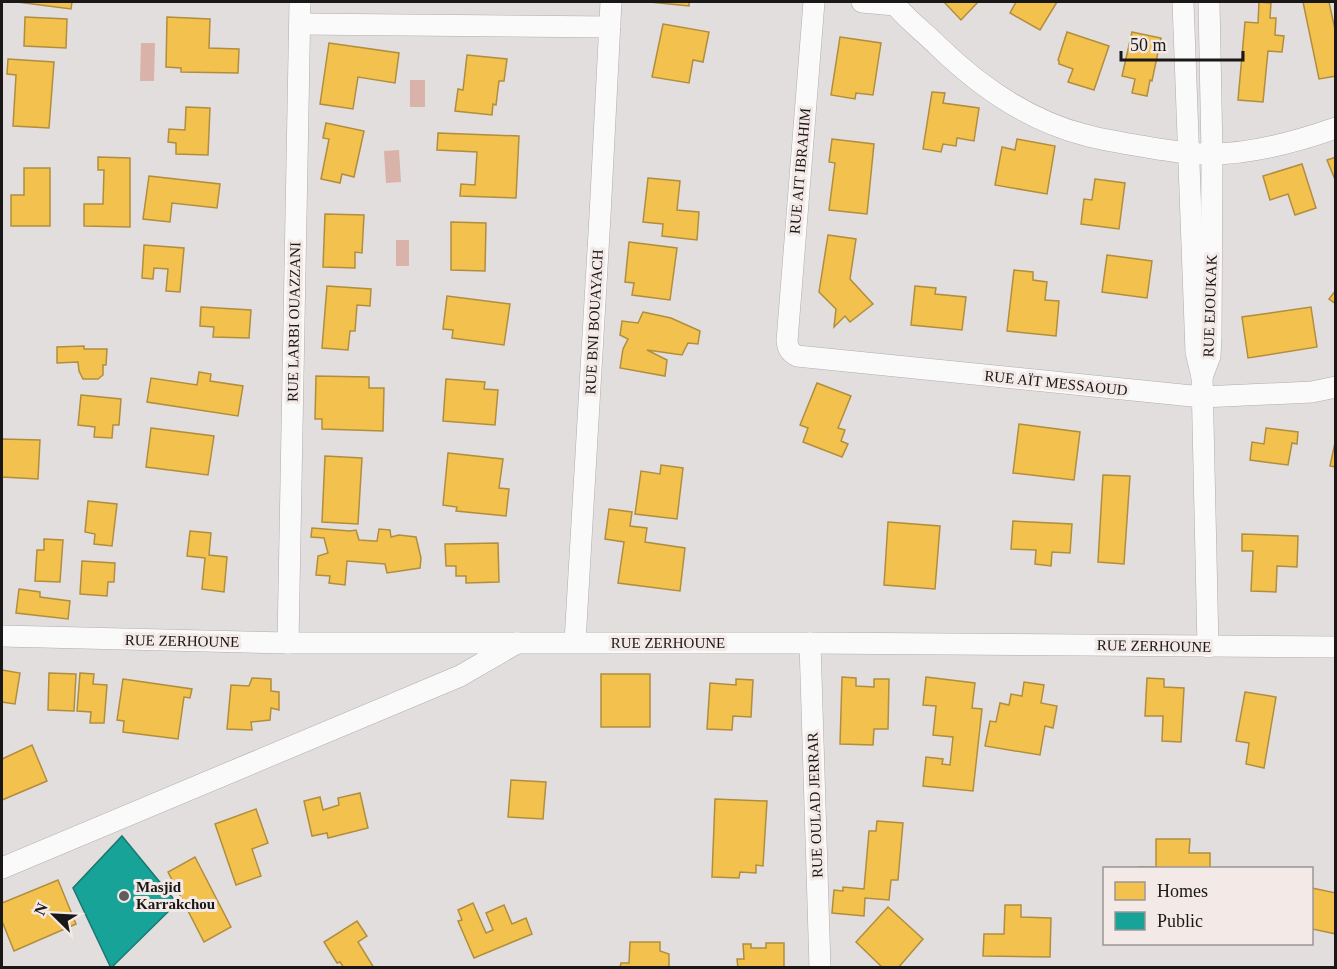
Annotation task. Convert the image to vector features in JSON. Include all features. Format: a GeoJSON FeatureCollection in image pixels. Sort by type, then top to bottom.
{"type":"FeatureCollection","features":[{"type":"Feature","properties":{"kind":"street","name":"RUE LARBI OUAZZANI"},"geometry":{"type":"LineString","coordinates":[[288,643],[300,2]]}},
{"type":"Feature","properties":{"kind":"street","name":"RUE BNI BOUAYACH"},"geometry":{"type":"LineString","coordinates":[[575,642],[611,2]]}},
{"type":"Feature","properties":{"kind":"street","name":"RUE AIT IBRAHIM"},"geometry":{"type":"LineString","coordinates":[[787,341],[814,2]]}},
{"type":"Feature","properties":{"kind":"street"},"geometry":{"type":"LineString","coordinates":[[862,2],[894,3],[966,72],[999,95],[1040,118],[1084,135],[1125,144],[1212,154],[1263,148],[1306,138],[1335,128]]}},
{"type":"Feature","properties":{"kind":"street","name":"RUE EJOUKAK"},"geometry":{"type":"LineString","coordinates":[[1183,2],[1196,352],[1202,387],[1208,647]]}},
{"type":"Feature","properties":{"kind":"street","name":"RUE EJOUKAK"},"geometry":{"type":"LineString","coordinates":[[1202,387],[1208,364],[1211,336],[1212,154],[1209,2]]}},
{"type":"Feature","properties":{"kind":"street"},"geometry":{"type":"LineString","coordinates":[[300,24],[610,27]]}},
{"type":"Feature","properties":{"kind":"street","name":"RUE AÏT MESSAOUD"},"geometry":{"type":"LineString","coordinates":[[787,341],[788,348],[797,356],[1202,387],[1312,392],[1335,387]]}},
{"type":"Feature","properties":{"kind":"street","name":"RUE ZERHOUNE"},"geometry":{"type":"LineString","coordinates":[[2,636],[288,643],[575,642],[1335,647]]}},
{"type":"Feature","properties":{"kind":"street"},"geometry":{"type":"LineString","coordinates":[[2,868],[460,676],[517,643]]}},
{"type":"Feature","properties":{"kind":"street","name":"RUE OULAD JERRAR"},"geometry":{"type":"LineString","coordinates":[[810,643],[820,968]]}},
{"type":"Feature","properties":{"kind":"shaded area"},"geometry":{"type":"Polygon","coordinates":[[[141,43],[155,43],[154,81],[140,81],[141,43]]]}},
{"type":"Feature","properties":{"kind":"shaded area"},"geometry":{"type":"Polygon","coordinates":[[[410,80],[425,80],[425,107],[410,107],[410,80]]]}},
{"type":"Feature","properties":{"kind":"shaded area"},"geometry":{"type":"Polygon","coordinates":[[[399,150],[401,182],[386,183],[384,151],[399,150]]]}},
{"type":"Feature","properties":{"kind":"shaded area"},"geometry":{"type":"Polygon","coordinates":[[[396,240],[409,240],[409,266],[396,266],[396,240]]]}},
{"type":"Feature","properties":{"kind":"building: Homes"},"geometry":{"type":"Polygon","coordinates":[[[17,2],[72,2],[71,9],[17,2]]]}},
{"type":"Feature","properties":{"kind":"building: Homes"},"geometry":{"type":"Polygon","coordinates":[[[649,2],[689,2],[689,6],[649,2]]]}},
{"type":"Feature","properties":{"kind":"building: Homes"},"geometry":{"type":"Polygon","coordinates":[[[944,2],[978,2],[961,20],[944,2]]]}},
{"type":"Feature","properties":{"kind":"building: Homes"},"geometry":{"type":"Polygon","coordinates":[[[1016,2],[1057,2],[1040,30],[1010,13],[1016,2]]]}},
{"type":"Feature","properties":{"kind":"building: Homes"},"geometry":{"type":"Polygon","coordinates":[[[1259,2],[1271,3],[1270,18],[1276,18],[1275,35],[1284,36],[1282,52],[1268,51],[1263,102],[1238,100],[1245,22],[1258,23],[1259,2]]]}},
{"type":"Feature","properties":{"kind":"building: Homes"},"geometry":{"type":"Polygon","coordinates":[[[1303,2],[1329,2],[1336,34],[1336,76],[1319,79],[1303,2]]]}},
{"type":"Feature","properties":{"kind":"building: Homes"},"geometry":{"type":"Polygon","coordinates":[[[25,17],[67,19],[66,48],[24,46],[25,17]]]}},
{"type":"Feature","properties":{"kind":"building: Homes"},"geometry":{"type":"Polygon","coordinates":[[[167,17],[210,19],[209,48],[239,49],[238,73],[181,72],[181,68],[166,67],[167,17]]]}},
{"type":"Feature","properties":{"kind":"building: Homes"},"geometry":{"type":"Polygon","coordinates":[[[663,24],[709,32],[703,62],[693,60],[689,83],[652,77],[663,24]]]}},
{"type":"Feature","properties":{"kind":"building: Homes"},"geometry":{"type":"Polygon","coordinates":[[[1067,32],[1109,46],[1094,90],[1068,82],[1073,69],[1059,64],[1058,60],[1067,32]]]}},
{"type":"Feature","properties":{"kind":"building: Homes"},"geometry":{"type":"Polygon","coordinates":[[[1132,32],[1161,38],[1147,96],[1132,93],[1135,79],[1122,76],[1132,32]]]}},
{"type":"Feature","properties":{"kind":"building: Homes"},"geometry":{"type":"Polygon","coordinates":[[[840,37],[881,43],[873,95],[856,93],[855,99],[831,95],[840,37]]]}},
{"type":"Feature","properties":{"kind":"building: Homes"},"geometry":{"type":"Polygon","coordinates":[[[329,43],[399,53],[395,83],[358,77],[353,109],[320,104],[329,43]]]}},
{"type":"Feature","properties":{"kind":"building: Homes"},"geometry":{"type":"Polygon","coordinates":[[[467,55],[507,59],[504,81],[499,81],[496,105],[493,104],[492,115],[455,111],[458,89],[463,90],[467,55]]]}},
{"type":"Feature","properties":{"kind":"building: Homes"},"geometry":{"type":"Polygon","coordinates":[[[8,59],[54,62],[49,128],[13,126],[16,75],[7,74],[8,59]]]}},
{"type":"Feature","properties":{"kind":"building: Homes"},"geometry":{"type":"Polygon","coordinates":[[[932,92],[945,93],[943,103],[979,108],[974,141],[957,138],[956,146],[943,144],[941,152],[923,149],[932,92]]]}},
{"type":"Feature","properties":{"kind":"building: Homes"},"geometry":{"type":"Polygon","coordinates":[[[186,107],[210,108],[208,155],[176,154],[176,143],[168,142],[169,129],[185,130],[186,107]]]}},
{"type":"Feature","properties":{"kind":"building: Homes"},"geometry":{"type":"Polygon","coordinates":[[[326,123],[364,131],[354,177],[342,174],[340,183],[321,179],[329,139],[323,138],[326,123]]]}},
{"type":"Feature","properties":{"kind":"building: Homes"},"geometry":{"type":"Polygon","coordinates":[[[438,133],[519,136],[516,198],[460,196],[461,184],[475,185],[477,152],[437,150],[438,133]]]}},
{"type":"Feature","properties":{"kind":"building: Homes"},"geometry":{"type":"Polygon","coordinates":[[[832,139],[874,144],[867,214],[829,210],[835,163],[829,162],[832,139]]]}},
{"type":"Feature","properties":{"kind":"building: Homes"},"geometry":{"type":"Polygon","coordinates":[[[1017,139],[1055,146],[1047,194],[995,185],[1002,147],[1015,150],[1017,139]]]}},
{"type":"Feature","properties":{"kind":"building: Homes"},"geometry":{"type":"Polygon","coordinates":[[[98,157],[130,158],[130,227],[84,226],[84,204],[103,204],[104,170],[98,170],[98,157]]]}},
{"type":"Feature","properties":{"kind":"building: Homes"},"geometry":{"type":"Polygon","coordinates":[[[1336,157],[1336,182],[1327,160],[1336,157]]]}},
{"type":"Feature","properties":{"kind":"building: Homes"},"geometry":{"type":"Polygon","coordinates":[[[1302,164],[1316,208],[1295,215],[1288,194],[1270,200],[1263,176],[1302,164]]]}},
{"type":"Feature","properties":{"kind":"building: Homes"},"geometry":{"type":"Polygon","coordinates":[[[24,168],[50,168],[50,226],[11,226],[11,195],[24,195],[24,168]]]}},
{"type":"Feature","properties":{"kind":"building: Homes"},"geometry":{"type":"Polygon","coordinates":[[[149,176],[220,184],[217,208],[172,203],[170,222],[143,219],[149,176]]]}},
{"type":"Feature","properties":{"kind":"building: Homes"},"geometry":{"type":"Polygon","coordinates":[[[648,178],[680,181],[677,210],[699,212],[697,240],[662,236],[663,224],[643,222],[648,178]]]}},
{"type":"Feature","properties":{"kind":"building: Homes"},"geometry":{"type":"Polygon","coordinates":[[[1095,179],[1125,183],[1119,229],[1081,224],[1084,199],[1092,200],[1095,179]]]}},
{"type":"Feature","properties":{"kind":"building: Homes"},"geometry":{"type":"Polygon","coordinates":[[[325,214],[364,215],[362,253],[355,252],[355,268],[323,267],[325,214]]]}},
{"type":"Feature","properties":{"kind":"building: Homes"},"geometry":{"type":"Polygon","coordinates":[[[451,222],[486,223],[485,271],[451,270],[451,222]]]}},
{"type":"Feature","properties":{"kind":"building: Homes"},"geometry":{"type":"Polygon","coordinates":[[[828,235],[856,239],[850,279],[873,304],[850,322],[845,316],[834,327],[836,309],[819,292],[828,235]]]}},
{"type":"Feature","properties":{"kind":"building: Homes"},"geometry":{"type":"Polygon","coordinates":[[[629,242],[677,248],[670,300],[632,295],[634,283],[625,282],[629,242]]]}},
{"type":"Feature","properties":{"kind":"building: Homes"},"geometry":{"type":"Polygon","coordinates":[[[144,245],[184,248],[180,292],[166,291],[168,269],[154,268],[153,279],[142,278],[144,245]]]}},
{"type":"Feature","properties":{"kind":"building: Homes"},"geometry":{"type":"Polygon","coordinates":[[[1107,255],[1152,261],[1147,298],[1102,292],[1107,255]]]}},
{"type":"Feature","properties":{"kind":"building: Homes"},"geometry":{"type":"Polygon","coordinates":[[[1014,270],[1033,272],[1033,280],[1047,282],[1045,300],[1059,301],[1056,336],[1007,331],[1014,270]]]}},
{"type":"Feature","properties":{"kind":"building: Homes"},"geometry":{"type":"Polygon","coordinates":[[[327,286],[371,289],[370,306],[357,305],[355,331],[350,331],[348,350],[322,348],[327,286]]]}},
{"type":"Feature","properties":{"kind":"building: Homes"},"geometry":{"type":"Polygon","coordinates":[[[915,286],[936,288],[935,294],[966,297],[962,330],[911,325],[915,286]]]}},
{"type":"Feature","properties":{"kind":"building: Homes"},"geometry":{"type":"Polygon","coordinates":[[[1336,290],[1336,304],[1329,299],[1336,290]]]}},
{"type":"Feature","properties":{"kind":"building: Homes"},"geometry":{"type":"Polygon","coordinates":[[[447,296],[510,304],[504,345],[452,338],[453,330],[443,329],[447,296]]]}},
{"type":"Feature","properties":{"kind":"building: Homes"},"geometry":{"type":"Polygon","coordinates":[[[201,307],[251,310],[249,338],[213,337],[214,327],[200,326],[201,307]]]}},
{"type":"Feature","properties":{"kind":"building: Homes"},"geometry":{"type":"Polygon","coordinates":[[[1311,307],[1317,347],[1248,358],[1242,317],[1311,307]]]}},
{"type":"Feature","properties":{"kind":"building: Homes"},"geometry":{"type":"Polygon","coordinates":[[[643,312],[671,318],[700,331],[698,344],[688,343],[682,355],[647,350],[667,360],[665,376],[620,368],[623,349],[628,339],[620,335],[622,321],[638,323],[643,312]]]}},
{"type":"Feature","properties":{"kind":"building: Homes"},"geometry":{"type":"Polygon","coordinates":[[[84,346],[84,349],[107,349],[103,375],[98,379],[83,379],[78,362],[57,363],[57,347],[84,346]]]}},
{"type":"Feature","properties":{"kind":"building: Homes"},"geometry":{"type":"Polygon","coordinates":[[[199,372],[211,374],[210,381],[243,386],[238,416],[147,402],[151,378],[197,385],[199,372]]]}},
{"type":"Feature","properties":{"kind":"building: Homes"},"geometry":{"type":"Polygon","coordinates":[[[316,376],[369,377],[369,388],[384,388],[383,431],[322,429],[322,419],[315,419],[316,376]]]}},
{"type":"Feature","properties":{"kind":"building: Homes"},"geometry":{"type":"Polygon","coordinates":[[[446,379],[485,382],[484,389],[498,390],[495,425],[443,421],[446,379]]]}},
{"type":"Feature","properties":{"kind":"building: Homes"},"geometry":{"type":"Polygon","coordinates":[[[817,383],[851,396],[838,428],[845,430],[841,441],[848,444],[842,457],[803,442],[808,428],[800,425],[817,383]]]}},
{"type":"Feature","properties":{"kind":"building: Homes"},"geometry":{"type":"Polygon","coordinates":[[[81,395],[121,399],[119,425],[113,425],[112,438],[94,437],[95,427],[78,425],[81,395]]]}},
{"type":"Feature","properties":{"kind":"building: Homes"},"geometry":{"type":"Polygon","coordinates":[[[1019,424],[1080,432],[1074,480],[1013,473],[1019,424]]]}},
{"type":"Feature","properties":{"kind":"building: Homes"},"geometry":{"type":"Polygon","coordinates":[[[151,428],[214,436],[208,475],[146,467],[151,428]]]}},
{"type":"Feature","properties":{"kind":"building: Homes"},"geometry":{"type":"Polygon","coordinates":[[[1266,428],[1298,432],[1297,444],[1292,443],[1288,465],[1250,460],[1252,442],[1264,444],[1266,428]]]}},
{"type":"Feature","properties":{"kind":"building: Homes"},"geometry":{"type":"Polygon","coordinates":[[[1336,438],[1336,467],[1330,466],[1336,438]]]}},
{"type":"Feature","properties":{"kind":"building: Homes"},"geometry":{"type":"Polygon","coordinates":[[[2,439],[40,440],[38,479],[2,477],[2,439]]]}},
{"type":"Feature","properties":{"kind":"building: Homes"},"geometry":{"type":"Polygon","coordinates":[[[448,453],[503,459],[499,488],[509,489],[506,516],[456,511],[457,507],[443,505],[448,453]]]}},
{"type":"Feature","properties":{"kind":"building: Homes"},"geometry":{"type":"Polygon","coordinates":[[[325,456],[362,458],[358,524],[322,522],[325,456]]]}},
{"type":"Feature","properties":{"kind":"building: Homes"},"geometry":{"type":"Polygon","coordinates":[[[661,465],[683,468],[677,519],[635,514],[641,471],[660,474],[661,465]]]}},
{"type":"Feature","properties":{"kind":"building: Homes"},"geometry":{"type":"Polygon","coordinates":[[[1103,475],[1130,476],[1124,564],[1098,562],[1103,475]]]}},
{"type":"Feature","properties":{"kind":"building: Homes"},"geometry":{"type":"Polygon","coordinates":[[[88,501],[117,504],[112,546],[94,544],[95,534],[85,532],[88,501]]]}},
{"type":"Feature","properties":{"kind":"building: Homes"},"geometry":{"type":"Polygon","coordinates":[[[609,509],[632,512],[630,526],[647,528],[645,542],[685,548],[680,591],[618,583],[624,542],[605,539],[609,509]]]}},
{"type":"Feature","properties":{"kind":"building: Homes"},"geometry":{"type":"Polygon","coordinates":[[[1013,521],[1072,524],[1070,553],[1052,552],[1051,566],[1035,564],[1036,550],[1011,549],[1013,521]]]}},
{"type":"Feature","properties":{"kind":"building: Homes"},"geometry":{"type":"Polygon","coordinates":[[[888,522],[940,526],[935,589],[884,585],[888,522]]]}},
{"type":"Feature","properties":{"kind":"building: Homes"},"geometry":{"type":"Polygon","coordinates":[[[312,528],[356,530],[359,540],[377,541],[379,529],[390,530],[391,537],[399,535],[416,537],[421,558],[420,568],[387,573],[385,564],[347,561],[345,585],[329,583],[330,576],[316,575],[318,556],[328,553],[324,538],[311,537],[312,528]]]}},
{"type":"Feature","properties":{"kind":"building: Homes"},"geometry":{"type":"Polygon","coordinates":[[[190,531],[211,533],[209,555],[227,557],[224,592],[202,589],[205,558],[187,556],[190,531]]]}},
{"type":"Feature","properties":{"kind":"building: Homes"},"geometry":{"type":"Polygon","coordinates":[[[1242,534],[1298,536],[1297,567],[1277,566],[1276,592],[1251,591],[1253,551],[1242,551],[1242,534]]]}},
{"type":"Feature","properties":{"kind":"building: Homes"},"geometry":{"type":"Polygon","coordinates":[[[44,539],[63,540],[60,582],[35,581],[37,550],[44,550],[44,539]]]}},
{"type":"Feature","properties":{"kind":"building: Homes"},"geometry":{"type":"Polygon","coordinates":[[[498,543],[499,582],[466,583],[466,576],[456,576],[456,566],[446,566],[445,544],[498,543]]]}},
{"type":"Feature","properties":{"kind":"building: Homes"},"geometry":{"type":"Polygon","coordinates":[[[82,561],[115,563],[114,582],[108,582],[107,596],[80,594],[82,561]]]}},
{"type":"Feature","properties":{"kind":"building: Homes"},"geometry":{"type":"Polygon","coordinates":[[[19,589],[40,592],[40,597],[70,601],[68,619],[16,613],[19,589]]]}},
{"type":"Feature","properties":{"kind":"building: Homes"},"geometry":{"type":"Polygon","coordinates":[[[2,670],[20,673],[15,704],[2,702],[2,670]]]}},
{"type":"Feature","properties":{"kind":"building: Homes"},"geometry":{"type":"Polygon","coordinates":[[[49,673],[76,674],[74,711],[48,710],[49,673]]]}},
{"type":"Feature","properties":{"kind":"building: Homes"},"geometry":{"type":"Polygon","coordinates":[[[80,673],[94,674],[93,684],[107,685],[104,723],[90,723],[91,712],[77,711],[80,673]]]}},
{"type":"Feature","properties":{"kind":"building: Homes"},"geometry":{"type":"Polygon","coordinates":[[[601,674],[650,674],[650,727],[601,727],[601,674]]]}},
{"type":"Feature","properties":{"kind":"building: Homes"},"geometry":{"type":"Polygon","coordinates":[[[842,677],[856,678],[856,686],[874,687],[874,679],[889,679],[888,729],[874,729],[873,745],[840,744],[842,677]]]}},
{"type":"Feature","properties":{"kind":"building: Homes"},"geometry":{"type":"Polygon","coordinates":[[[926,677],[975,683],[972,708],[982,709],[973,791],[923,786],[926,757],[943,759],[942,764],[950,765],[953,737],[933,735],[936,706],[923,705],[926,677]]]}},
{"type":"Feature","properties":{"kind":"building: Homes"},"geometry":{"type":"Polygon","coordinates":[[[252,678],[271,679],[271,691],[279,692],[279,710],[271,708],[270,720],[251,722],[252,730],[227,729],[231,685],[249,686],[252,678]]]}},
{"type":"Feature","properties":{"kind":"building: Homes"},"geometry":{"type":"Polygon","coordinates":[[[1147,678],[1164,679],[1164,687],[1184,688],[1181,742],[1162,741],[1163,716],[1145,716],[1147,678]]]}},
{"type":"Feature","properties":{"kind":"building: Homes"},"geometry":{"type":"Polygon","coordinates":[[[123,679],[192,689],[190,698],[184,697],[178,739],[123,732],[124,721],[117,720],[123,679]]]}},
{"type":"Feature","properties":{"kind":"building: Homes"},"geometry":{"type":"Polygon","coordinates":[[[736,679],[753,680],[751,717],[733,716],[732,730],[707,729],[710,683],[736,685],[736,679]]]}},
{"type":"Feature","properties":{"kind":"building: Homes"},"geometry":{"type":"Polygon","coordinates":[[[1024,682],[1044,685],[1041,703],[1057,706],[1053,728],[1045,726],[1040,755],[985,746],[990,721],[996,722],[1000,703],[1009,705],[1011,694],[1022,696],[1024,682]]]}},
{"type":"Feature","properties":{"kind":"building: Homes"},"geometry":{"type":"Polygon","coordinates":[[[1245,692],[1276,697],[1264,768],[1246,764],[1249,743],[1236,741],[1245,692]]]}},
{"type":"Feature","properties":{"kind":"building: Homes"},"geometry":{"type":"Polygon","coordinates":[[[32,745],[47,781],[2,800],[2,759],[32,745]]]}},
{"type":"Feature","properties":{"kind":"building: Homes"},"geometry":{"type":"Polygon","coordinates":[[[511,780],[546,782],[543,819],[508,817],[511,780]]]}},
{"type":"Feature","properties":{"kind":"building: Homes"},"geometry":{"type":"Polygon","coordinates":[[[360,793],[368,828],[328,838],[327,833],[312,836],[304,801],[320,797],[323,810],[339,805],[338,798],[360,793]]]}},
{"type":"Feature","properties":{"kind":"building: Homes"},"geometry":{"type":"Polygon","coordinates":[[[715,799],[767,801],[763,866],[756,865],[756,873],[740,872],[739,878],[712,877],[715,799]]]}},
{"type":"Feature","properties":{"kind":"building: Homes"},"geometry":{"type":"Polygon","coordinates":[[[256,809],[268,843],[252,849],[261,876],[236,885],[215,824],[256,809]]]}},
{"type":"Feature","properties":{"kind":"building: Homes"},"geometry":{"type":"Polygon","coordinates":[[[877,821],[903,823],[898,880],[891,880],[889,900],[865,898],[864,916],[832,913],[834,890],[843,891],[843,887],[864,889],[869,831],[876,831],[877,821]]]}},
{"type":"Feature","properties":{"kind":"building: Homes"},"geometry":{"type":"Polygon","coordinates":[[[1156,839],[1190,839],[1189,853],[1210,853],[1210,867],[1156,867],[1156,839]]]}},
{"type":"Feature","properties":{"kind":"building: Homes"},"geometry":{"type":"Polygon","coordinates":[[[195,857],[231,927],[204,942],[168,872],[195,857]]]}},
{"type":"Feature","properties":{"kind":"building: Homes"},"geometry":{"type":"Polygon","coordinates":[[[58,880],[76,924],[14,951],[2,921],[2,903],[58,880]]]}},
{"type":"Feature","properties":{"kind":"building: Homes"},"geometry":{"type":"Polygon","coordinates":[[[1313,888],[1336,893],[1336,934],[1313,929],[1313,888]]]}},
{"type":"Feature","properties":{"kind":"building: Homes"},"geometry":{"type":"Polygon","coordinates":[[[473,903],[486,933],[493,930],[486,913],[504,905],[512,924],[526,918],[532,934],[474,958],[458,921],[462,920],[458,910],[473,903]]]}},
{"type":"Feature","properties":{"kind":"building: Homes"},"geometry":{"type":"Polygon","coordinates":[[[1005,905],[1021,905],[1021,917],[1051,918],[1050,957],[983,956],[984,934],[1004,934],[1005,905]]]}},
{"type":"Feature","properties":{"kind":"building: Homes"},"geometry":{"type":"Polygon","coordinates":[[[888,907],[923,939],[898,968],[883,968],[856,942],[888,907]]]}},
{"type":"Feature","properties":{"kind":"building: Homes"},"geometry":{"type":"Polygon","coordinates":[[[357,921],[367,936],[358,942],[374,968],[344,968],[340,962],[337,963],[324,942],[357,921]]]}},
{"type":"Feature","properties":{"kind":"building: Homes"},"geometry":{"type":"Polygon","coordinates":[[[630,942],[660,942],[660,951],[669,954],[669,968],[620,968],[621,963],[629,963],[630,942]]]}},
{"type":"Feature","properties":{"kind":"building: Homes"},"geometry":{"type":"Polygon","coordinates":[[[766,943],[784,943],[784,968],[738,968],[737,959],[744,959],[743,944],[751,944],[751,948],[766,948],[766,943]]]}},
{"type":"Feature","properties":{"kind":"building: Public","name":"Masjid Karrakchou"},"geometry":{"type":"Polygon","coordinates":[[[122,836],[177,903],[111,968],[73,888],[122,836]]]}},
{"type":"Feature","properties":{"kind":"place","name":"Masjid Karrakchou"},"geometry":{"type":"Point","coordinates":[124,896]}}]}
